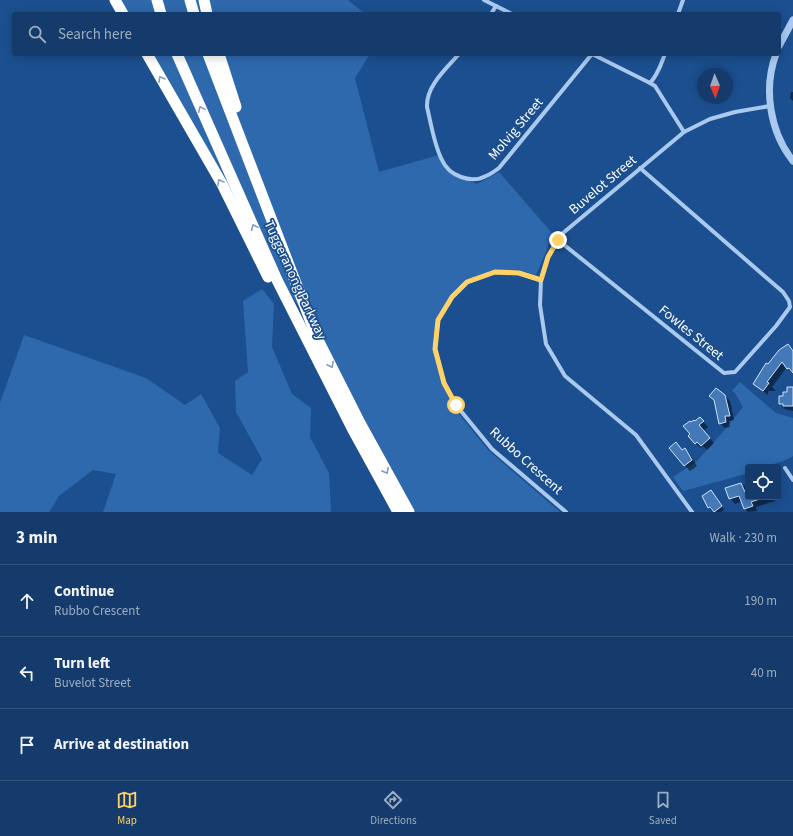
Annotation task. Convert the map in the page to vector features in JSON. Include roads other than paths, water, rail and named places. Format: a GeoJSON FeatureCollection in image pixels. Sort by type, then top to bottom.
{"type":"FeatureCollection","features":[{"type":"Feature","properties":{"kind":"highway"},"geometry":{"type":"LineString","coordinates":[[115,0],[122,12]]}},
{"type":"Feature","properties":{"kind":"highway"},"geometry":{"type":"LineString","coordinates":[[157,0],[160,12]]}},
{"type":"Feature","properties":{"kind":"highway"},"geometry":{"type":"LineString","coordinates":[[190,0],[193,12]]}},
{"type":"Feature","properties":{"kind":"highway"},"geometry":{"type":"LineString","coordinates":[[204,0],[207,12]]}},
{"type":"Feature","properties":{"kind":"highway"},"geometry":{"type":"LineString","coordinates":[[148,56],[222,184],[270,283],[306,339]]}},
{"type":"Feature","properties":{"kind":"highway","name":"Tuggeranong Parkway"},"geometry":{"type":"LineString","coordinates":[[178,56],[277,280],[306,339],[363,439],[398,512]]}},
{"type":"Feature","properties":{"kind":"highway","name":"Tuggeranong Parkway"},"geometry":{"type":"LineString","coordinates":[[209,56],[317,338],[356,426]]}},
{"type":"Feature","properties":{"kind":"highway"},"geometry":{"type":"LineString","coordinates":[[220,56],[284,251]]}},
{"type":"Feature","properties":{"kind":"highway","name":"Tuggeranong Parkway"},"geometry":{"type":"LineString","coordinates":[[363,439],[409,512]]}},
{"type":"Feature","properties":{"kind":"street"},"geometry":{"type":"LineString","coordinates":[[484,0],[508,12]]}},
{"type":"Feature","properties":{"kind":"street"},"geometry":{"type":"LineString","coordinates":[[679,12],[683,0]]}},
{"type":"Feature","properties":{"kind":"street"},"geometry":{"type":"LineString","coordinates":[[492,12],[496,6]]}},
{"type":"Feature","properties":{"kind":"street"},"geometry":{"type":"LineString","coordinates":[[781,42],[793,20]]}},
{"type":"Feature","properties":{"kind":"street","name":"Molvig Street"},"geometry":{"type":"LineString","coordinates":[[457,56],[430,89],[427,107],[442,162],[454,174],[467,179],[474,179],[485,177],[499,168],[590,56]]}},
{"type":"Feature","properties":{"kind":"street"},"geometry":{"type":"LineString","coordinates":[[596,56],[650,83],[659,92],[684,132]]}},
{"type":"Feature","properties":{"kind":"street"},"geometry":{"type":"LineString","coordinates":[[650,83],[655,78],[664,56]]}},
{"type":"Feature","properties":{"kind":"street"},"geometry":{"type":"LineString","coordinates":[[776,56],[771,79],[770,106],[778,134],[792,159]]}},
{"type":"Feature","properties":{"kind":"street","name":"Buvelot Street"},"geometry":{"type":"LineString","coordinates":[[692,512],[636,435],[565,376],[546,344],[540,305],[541,280],[548,257],[563,233],[684,132],[710,119],[735,112],[770,106]]}},
{"type":"Feature","properties":{"kind":"street","name":"Fowles Street"},"geometry":{"type":"LineString","coordinates":[[558,240],[724,373],[735,372],[776,326],[790,307],[789,301],[784,292],[640,168]]}},
{"type":"Feature","properties":{"kind":"street","name":"Rubbo Crescent"},"geometry":{"type":"LineString","coordinates":[[541,280],[519,273],[495,272],[467,282],[452,297],[438,320],[435,349],[444,383],[456,405],[492,449],[566,512]]}},
{"type":"Feature","properties":{"kind":"street"},"geometry":{"type":"LineString","coordinates":[[785,468],[793,480]]}}]}
